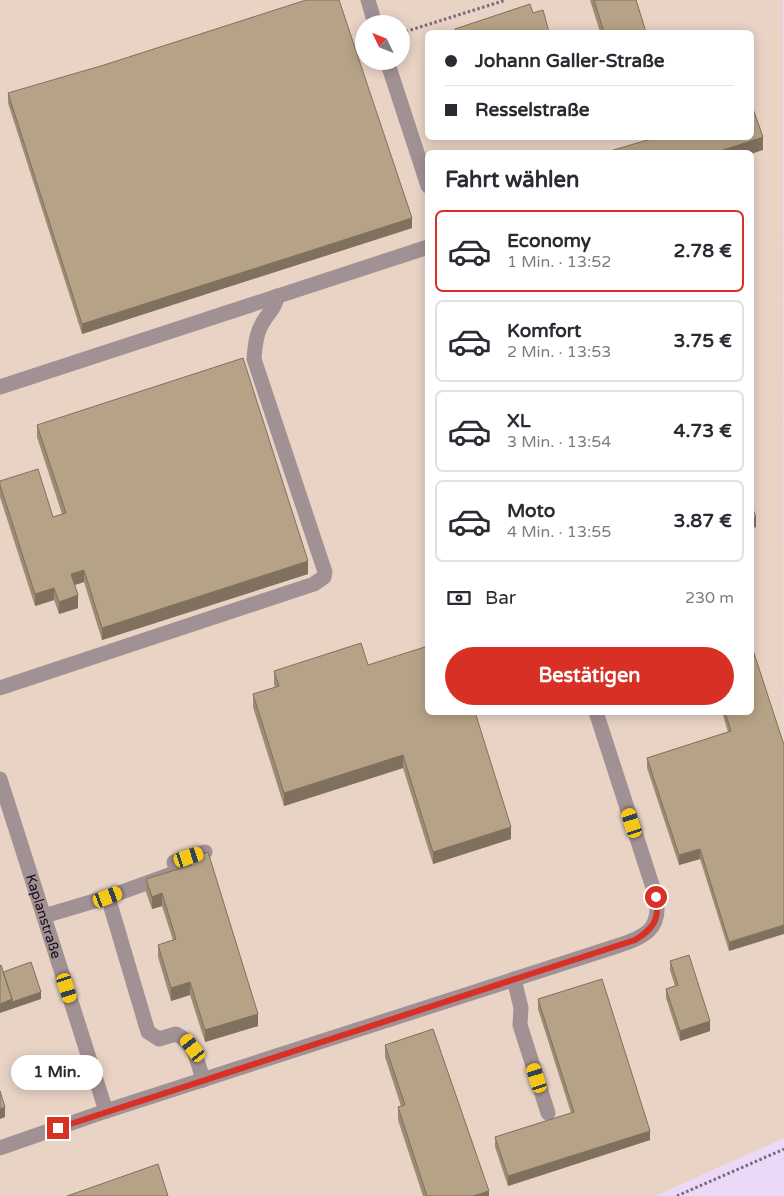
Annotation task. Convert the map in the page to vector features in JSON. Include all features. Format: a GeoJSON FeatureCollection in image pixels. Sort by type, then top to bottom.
{"type":"FeatureCollection","features":[{"type":"Feature","properties":{"kind":"street"},"geometry":{"type":"LineString","coordinates":[[368,0],[372,15]]}},
{"type":"Feature","properties":{"kind":"street"},"geometry":{"type":"LineString","coordinates":[[391,70],[425,177]]}},
{"type":"Feature","properties":{"kind":"street"},"geometry":{"type":"LineString","coordinates":[[0,387],[425,248]]}},
{"type":"Feature","properties":{"kind":"street"},"geometry":{"type":"LineString","coordinates":[[0,688],[314,584],[324,577],[326,572],[254,358],[255,343],[262,324],[274,308],[277,296]]}},
{"type":"Feature","properties":{"kind":"street"},"geometry":{"type":"LineString","coordinates":[[0,1148],[106,1111],[635,940],[653,928],[657,918],[656,897],[597,715]]}},
{"type":"Feature","properties":{"kind":"street","name":"Kaplanstraße"},"geometry":{"type":"LineString","coordinates":[[0,779],[106,1111]]}},
{"type":"Feature","properties":{"kind":"street"},"geometry":{"type":"LineString","coordinates":[[44,916],[108,897],[177,872],[174,862],[205,852]]}},
{"type":"Feature","properties":{"kind":"street"},"geometry":{"type":"LineString","coordinates":[[108,897],[148,1032],[158,1039],[176,1034],[186,1039],[193,1048],[203,1080]]}},
{"type":"Feature","properties":{"kind":"street"},"geometry":{"type":"LineString","coordinates":[[514,979],[521,1008],[520,1025],[548,1113]]}},
{"type":"Feature","properties":{"kind":"path"},"geometry":{"type":"LineString","coordinates":[[410,31],[506,0]]}},
{"type":"Feature","properties":{"kind":"path"},"geometry":{"type":"LineString","coordinates":[[677,1196],[784,1149]]}},
{"type":"Feature","properties":{"kind":"shaded area"},"geometry":{"type":"Polygon","coordinates":[[[0,0],[783,0],[784,1138],[655,1196],[0,1196],[0,0]]]}},
{"type":"Feature","properties":{"kind":"building"},"geometry":{"type":"Polygon","coordinates":[[[306,0],[339,0],[355,48],[355,70],[362,70],[412,218],[82,324],[8,93],[104,65],[306,0]]]}},
{"type":"Feature","properties":{"kind":"building"},"geometry":{"type":"Polygon","coordinates":[[[594,0],[636,0],[645,30],[603,30],[594,0]]]}},
{"type":"Feature","properties":{"kind":"building"},"geometry":{"type":"Polygon","coordinates":[[[530,4],[533,13],[543,10],[548,30],[455,30],[530,4]]]}},
{"type":"Feature","properties":{"kind":"building"},"geometry":{"type":"Polygon","coordinates":[[[754,112],[763,137],[754,140],[754,112]]]}},
{"type":"Feature","properties":{"kind":"building"},"geometry":{"type":"Polygon","coordinates":[[[647,140],[754,140],[723,150],[614,150],[647,140]]]}},
{"type":"Feature","properties":{"kind":"building"},"geometry":{"type":"Polygon","coordinates":[[[243,358],[308,561],[102,628],[84,570],[71,574],[78,595],[59,602],[54,588],[35,594],[0,481],[38,469],[53,517],[66,513],[37,425],[243,358]]]}},
{"type":"Feature","properties":{"kind":"building"},"geometry":{"type":"Polygon","coordinates":[[[361,643],[368,665],[425,647],[425,715],[476,715],[511,827],[433,852],[403,755],[284,793],[253,694],[279,686],[274,671],[361,643]]]}},
{"type":"Feature","properties":{"kind":"building"},"geometry":{"type":"Polygon","coordinates":[[[754,653],[784,745],[784,925],[729,942],[700,849],[679,855],[647,758],[731,731],[726,715],[754,715],[754,653]]]}},
{"type":"Feature","properties":{"kind":"building"},"geometry":{"type":"Polygon","coordinates":[[[208,852],[258,1014],[205,1030],[190,982],[171,988],[158,945],[176,939],[162,893],[152,897],[146,879],[192,865],[189,858],[208,852]]]}},
{"type":"Feature","properties":{"kind":"building"},"geometry":{"type":"Polygon","coordinates":[[[689,955],[710,1021],[680,1031],[666,989],[678,985],[670,961],[689,955]]]}},
{"type":"Feature","properties":{"kind":"building"},"geometry":{"type":"Polygon","coordinates":[[[31,962],[41,992],[12,1002],[3,972],[31,962]]]}},
{"type":"Feature","properties":{"kind":"building"},"geometry":{"type":"Polygon","coordinates":[[[0,966],[12,999],[0,1004],[0,966]]]}},
{"type":"Feature","properties":{"kind":"building"},"geometry":{"type":"Polygon","coordinates":[[[602,979],[650,1131],[508,1176],[495,1137],[574,1112],[538,999],[602,979]]]}},
{"type":"Feature","properties":{"kind":"building"},"geometry":{"type":"Polygon","coordinates":[[[433,1029],[489,1191],[473,1196],[427,1196],[398,1107],[405,1105],[385,1045],[433,1029]]]}},
{"type":"Feature","properties":{"kind":"building"},"geometry":{"type":"Polygon","coordinates":[[[0,1091],[5,1107],[0,1109],[0,1091]]]}},
{"type":"Feature","properties":{"kind":"building"},"geometry":{"type":"Polygon","coordinates":[[[158,1164],[168,1196],[67,1196],[158,1164]]]}},
{"type":"Feature","properties":{"kind":"route"},"geometry":{"type":"LineString","coordinates":[[58,1128],[635,940],[653,928],[658,908],[656,897]]}}]}
